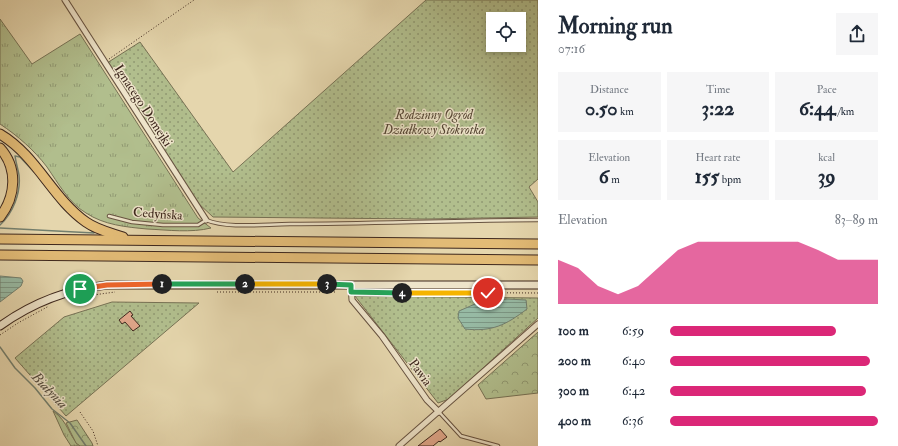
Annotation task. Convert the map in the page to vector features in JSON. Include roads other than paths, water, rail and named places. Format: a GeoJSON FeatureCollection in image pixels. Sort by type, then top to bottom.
{"type":"FeatureCollection","features":[{"type":"Feature","properties":{"kind":"highway"},"geometry":{"type":"LineString","coordinates":[[0,134],[25,154],[76,214],[96,228],[132,240]]}},
{"type":"Feature","properties":{"kind":"highway"},"geometry":{"type":"LineString","coordinates":[[0,148],[10,163],[13,183],[9,203],[0,217]]}},
{"type":"Feature","properties":{"kind":"highway"},"geometry":{"type":"LineString","coordinates":[[0,239],[538,244]]}},
{"type":"Feature","properties":{"kind":"highway"},"geometry":{"type":"LineString","coordinates":[[0,255],[538,260]]}},
{"type":"Feature","properties":{"kind":"main road"},"geometry":{"type":"LineString","coordinates":[[0,326],[19,313],[44,300],[67,292],[94,286],[123,284],[351,288],[538,285]]}},
{"type":"Feature","properties":{"kind":"street","name":"Ignacego Domejki"},"geometry":{"type":"LineString","coordinates":[[65,0],[206,220]]}},
{"type":"Feature","properties":{"kind":"street","name":"Pawia"},"geometry":{"type":"LineString","coordinates":[[351,288],[352,300],[382,336],[428,400],[439,412]]}},
{"type":"Feature","properties":{"kind":"street"},"geometry":{"type":"LineString","coordinates":[[399,446],[538,324]]}},
{"type":"Feature","properties":{"kind":"lane","name":"Cedyńska"},"geometry":{"type":"LineString","coordinates":[[109,216],[132,222],[163,225],[198,225],[206,220]]}},
{"type":"Feature","properties":{"kind":"lane"},"geometry":{"type":"LineString","coordinates":[[206,220],[215,224],[388,224],[538,220]]}},
{"type":"Feature","properties":{"kind":"lane","name":"Pawia"},"geometry":{"type":"LineString","coordinates":[[439,412],[461,436],[498,446]]}},
{"type":"Feature","properties":{"kind":"waterway"},"geometry":{"type":"LineString","coordinates":[[0,225],[9,215],[19,189],[19,175],[15,156],[20,157],[34,172]]}},
{"type":"Feature","properties":{"kind":"waterway"},"geometry":{"type":"LineString","coordinates":[[0,228],[94,233],[64,209],[39,178]]}},
{"type":"Feature","properties":{"kind":"waterway","name":"Białynia"},"geometry":{"type":"LineString","coordinates":[[0,347],[15,368],[35,388],[52,409],[70,423],[86,446]]}},
{"type":"Feature","properties":{"kind":"park label","name":"Rodzinny Ogród Działkowy Stokrotka"},"geometry":{"type":"Point","coordinates":[434,122]}}]}
